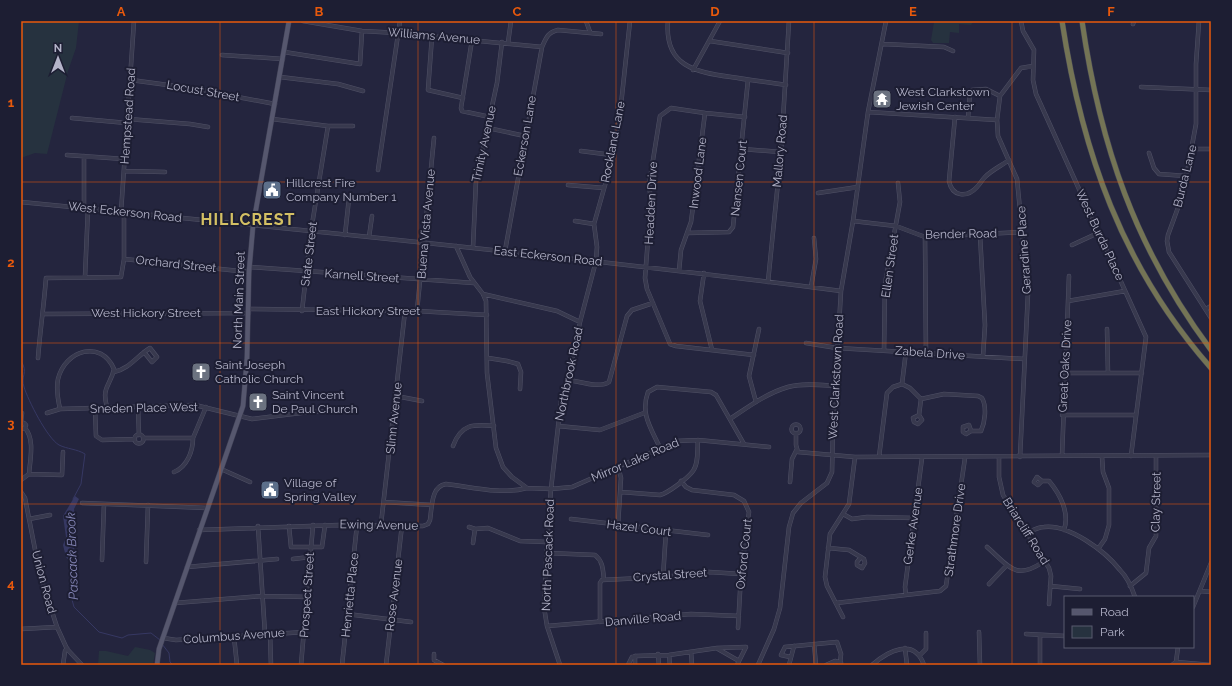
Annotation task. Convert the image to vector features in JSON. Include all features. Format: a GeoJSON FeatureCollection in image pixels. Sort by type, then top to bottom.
{"type":"FeatureCollection","features":[{"type":"Feature","properties":{"kind":"highway"},"geometry":{"type":"LineString","coordinates":[[1062,21],[1071,76],[1082,123],[1094,164],[1109,204],[1155,293],[1182,332],[1211,368]]}},
{"type":"Feature","properties":{"kind":"highway"},"geometry":{"type":"LineString","coordinates":[[1082,21],[1091,77],[1099,114],[1125,195],[1161,273],[1211,350]]}},
{"type":"Feature","properties":{"kind":"main road","name":"North Main Street"},"geometry":{"type":"LineString","coordinates":[[157,665],[162,641],[199,530],[240,417],[245,394],[253,226],[289,21]]}},
{"type":"Feature","properties":{"kind":"street","name":"Hempstead Road"},"geometry":{"type":"LineString","coordinates":[[124,259],[122,212],[124,159],[131,80],[134,21]]}},
{"type":"Feature","properties":{"kind":"street","name":"Williams Avenue"},"geometry":{"type":"LineString","coordinates":[[303,21],[362,31],[502,42],[542,47]]}},
{"type":"Feature","properties":{"kind":"street"},"geometry":{"type":"LineString","coordinates":[[378,170],[400,21]]}},
{"type":"Feature","properties":{"kind":"street"},"geometry":{"type":"LineString","coordinates":[[508,43],[511,21]]}},
{"type":"Feature","properties":{"kind":"street"},"geometry":{"type":"LineString","coordinates":[[586,21],[590,32],[601,34]]}},
{"type":"Feature","properties":{"kind":"street","name":"Rockland Lane"},"geometry":{"type":"LineString","coordinates":[[596,261],[597,247],[594,224],[612,156],[620,114],[630,21]]}},
{"type":"Feature","properties":{"kind":"street"},"geometry":{"type":"LineString","coordinates":[[668,21],[669,42],[674,55],[693,70],[786,85]]}},
{"type":"Feature","properties":{"kind":"street"},"geometry":{"type":"LineString","coordinates":[[693,70],[720,21]]}},
{"type":"Feature","properties":{"kind":"street","name":"Mallory Road"},"geometry":{"type":"LineString","coordinates":[[768,282],[781,152],[789,21]]}},
{"type":"Feature","properties":{"kind":"street","name":"West Clarkstown Road"},"geometry":{"type":"LineString","coordinates":[[886,21],[883,44],[868,112],[854,220],[841,291],[832,455],[855,457],[922,458],[1211,455]]}},
{"type":"Feature","properties":{"kind":"street","name":"West Burda Place"},"geometry":{"type":"LineString","coordinates":[[1021,21],[1023,30],[1034,50],[1033,80],[1036,94],[1146,337],[1131,456]]}},
{"type":"Feature","properties":{"kind":"street","name":"Burda Lane"},"geometry":{"type":"LineString","coordinates":[[1199,21],[1196,64],[1196,124],[1193,149],[1183,194],[1168,235],[1167,246],[1211,318]]}},
{"type":"Feature","properties":{"kind":"street","name":"Eckerson Lane"},"geometry":{"type":"LineString","coordinates":[[505,251],[542,47],[547,36],[558,30],[590,32]]}},
{"type":"Feature","properties":{"kind":"street"},"geometry":{"type":"LineString","coordinates":[[284,52],[360,64],[362,31]]}},
{"type":"Feature","properties":{"kind":"street"},"geometry":{"type":"LineString","coordinates":[[432,36],[428,90],[463,98]]}},
{"type":"Feature","properties":{"kind":"street"},"geometry":{"type":"LineString","coordinates":[[472,40],[462,111],[490,117]]}},
{"type":"Feature","properties":{"kind":"street"},"geometry":{"type":"LineString","coordinates":[[710,41],[788,53]]}},
{"type":"Feature","properties":{"kind":"street","name":"Trinity Avenue"},"geometry":{"type":"LineString","coordinates":[[473,248],[476,181],[497,83],[502,42]]}},
{"type":"Feature","properties":{"kind":"street"},"geometry":{"type":"LineString","coordinates":[[883,44],[944,47],[953,51]]}},
{"type":"Feature","properties":{"kind":"street"},"geometry":{"type":"LineString","coordinates":[[222,55],[283,59]]}},
{"type":"Feature","properties":{"kind":"street","name":"Gerardine Place"},"geometry":{"type":"LineString","coordinates":[[1020,456],[1028,293],[1018,179],[998,136],[997,120],[1000,96],[1021,68],[1033,66]]}},
{"type":"Feature","properties":{"kind":"street"},"geometry":{"type":"LineString","coordinates":[[280,77],[338,84],[345,88],[363,91]]}},
{"type":"Feature","properties":{"kind":"street","name":"Locust Street"},"geometry":{"type":"LineString","coordinates":[[131,80],[190,88],[275,104]]}},
{"type":"Feature","properties":{"kind":"street","name":"Nansen Court"},"geometry":{"type":"LineString","coordinates":[[688,233],[728,232],[732,230],[742,149],[748,80]]}},
{"type":"Feature","properties":{"kind":"street"},"geometry":{"type":"LineString","coordinates":[[1141,88],[1169,90],[1196,88],[1211,90]]}},
{"type":"Feature","properties":{"kind":"street"},"geometry":{"type":"LineString","coordinates":[[968,118],[970,93],[972,90],[986,89],[1000,96]]}},
{"type":"Feature","properties":{"kind":"street","name":"Headden Drive"},"geometry":{"type":"LineString","coordinates":[[705,113],[671,108],[660,116],[650,186],[651,200],[646,282],[670,344],[712,350]]}},
{"type":"Feature","properties":{"kind":"street"},"geometry":{"type":"LineString","coordinates":[[868,112],[997,120]]}},
{"type":"Feature","properties":{"kind":"street"},"geometry":{"type":"LineString","coordinates":[[705,113],[745,117]]}},
{"type":"Feature","properties":{"kind":"street","name":"Inwood Lane"},"geometry":{"type":"LineString","coordinates":[[679,271],[681,250],[692,222],[705,113]]}},
{"type":"Feature","properties":{"kind":"street"},"geometry":{"type":"LineString","coordinates":[[955,117],[949,181],[950,188],[956,194],[966,195],[976,188],[984,177],[1009,160]]}},
{"type":"Feature","properties":{"kind":"street"},"geometry":{"type":"LineString","coordinates":[[72,118],[208,127]]}},
{"type":"Feature","properties":{"kind":"street"},"geometry":{"type":"LineString","coordinates":[[272,119],[328,126],[353,126]]}},
{"type":"Feature","properties":{"kind":"street","name":"State Street"},"geometry":{"type":"LineString","coordinates":[[302,311],[310,231],[328,126]]}},
{"type":"Feature","properties":{"kind":"street"},"geometry":{"type":"LineString","coordinates":[[488,128],[525,136]]}},
{"type":"Feature","properties":{"kind":"street","name":"Buena Vista Avenue"},"geometry":{"type":"LineString","coordinates":[[417,311],[434,138]]}},
{"type":"Feature","properties":{"kind":"street"},"geometry":{"type":"LineString","coordinates":[[742,149],[781,152]]}},
{"type":"Feature","properties":{"kind":"street"},"geometry":{"type":"LineString","coordinates":[[1193,149],[1211,149]]}},
{"type":"Feature","properties":{"kind":"street"},"geometry":{"type":"LineString","coordinates":[[581,151],[612,156]]}},
{"type":"Feature","properties":{"kind":"street"},"geometry":{"type":"LineString","coordinates":[[1149,153],[1154,168],[1159,174],[1186,176]]}},
{"type":"Feature","properties":{"kind":"street"},"geometry":{"type":"LineString","coordinates":[[67,155],[124,159]]}},
{"type":"Feature","properties":{"kind":"street"},"geometry":{"type":"LineString","coordinates":[[84,156],[86,208],[85,277]]}},
{"type":"Feature","properties":{"kind":"street"},"geometry":{"type":"LineString","coordinates":[[124,171],[165,172]]}},
{"type":"Feature","properties":{"kind":"street","name":"Ellen Street"},"geometry":{"type":"LineString","coordinates":[[884,350],[885,284],[900,202],[898,183]]}},
{"type":"Feature","properties":{"kind":"street"},"geometry":{"type":"LineString","coordinates":[[568,185],[604,188]]}},
{"type":"Feature","properties":{"kind":"street"},"geometry":{"type":"LineString","coordinates":[[818,193],[858,187]]}},
{"type":"Feature","properties":{"kind":"street"},"geometry":{"type":"LineString","coordinates":[[345,235],[349,198]]}},
{"type":"Feature","properties":{"kind":"street","name":"West Eckerson Road"},"geometry":{"type":"LineString","coordinates":[[21,202],[253,226]]}},
{"type":"Feature","properties":{"kind":"street"},"geometry":{"type":"LineString","coordinates":[[369,237],[372,216]]}},
{"type":"Feature","properties":{"kind":"street","name":"Bender Road"},"geometry":{"type":"LineString","coordinates":[[854,220],[896,226],[925,237],[1023,232]]}},
{"type":"Feature","properties":{"kind":"street"},"geometry":{"type":"LineString","coordinates":[[575,221],[594,224]]}},
{"type":"Feature","properties":{"kind":"street","name":"East Eckerson Road"},"geometry":{"type":"LineString","coordinates":[[253,226],[646,266],[841,291]]}},
{"type":"Feature","properties":{"kind":"street"},"geometry":{"type":"LineString","coordinates":[[1072,245],[1098,233]]}},
{"type":"Feature","properties":{"kind":"street"},"geometry":{"type":"LineString","coordinates":[[980,235],[985,325],[983,356]]}},
{"type":"Feature","properties":{"kind":"street"},"geometry":{"type":"LineString","coordinates":[[925,237],[926,352]]}},
{"type":"Feature","properties":{"kind":"street"},"geometry":{"type":"LineString","coordinates":[[811,287],[816,259],[814,238]]}},
{"type":"Feature","properties":{"kind":"street"},"geometry":{"type":"LineString","coordinates":[[456,246],[474,283],[483,294],[486,301],[488,358],[487,374],[496,448],[504,466],[512,477],[527,488]]}},
{"type":"Feature","properties":{"kind":"street","name":"Orchard Street"},"geometry":{"type":"LineString","coordinates":[[44,314],[46,278],[121,277],[124,259],[250,269]]}},
{"type":"Feature","properties":{"kind":"street","name":"Northbrook Road"},"geometry":{"type":"LineString","coordinates":[[551,489],[561,401],[568,380],[580,322],[596,261]]}},
{"type":"Feature","properties":{"kind":"street","name":"Karnell Street"},"geometry":{"type":"LineString","coordinates":[[250,269],[474,283]]}},
{"type":"Feature","properties":{"kind":"street"},"geometry":{"type":"LineString","coordinates":[[704,273],[700,301],[712,350],[754,355]]}},
{"type":"Feature","properties":{"kind":"street","name":"Great Oaks Drive"},"geometry":{"type":"LineString","coordinates":[[1062,456],[1062,415],[1069,276]]}},
{"type":"Feature","properties":{"kind":"street"},"geometry":{"type":"LineString","coordinates":[[1068,301],[1125,291]]}},
{"type":"Feature","properties":{"kind":"street"},"geometry":{"type":"LineString","coordinates":[[483,294],[558,311],[580,322]]}},
{"type":"Feature","properties":{"kind":"street"},"geometry":{"type":"LineString","coordinates":[[568,380],[599,385],[609,382],[627,316],[632,310],[653,303]]}},
{"type":"Feature","properties":{"kind":"street"},"geometry":{"type":"LineString","coordinates":[[1206,309],[1211,306]]}},
{"type":"Feature","properties":{"kind":"street","name":"East Hickory Street"},"geometry":{"type":"LineString","coordinates":[[249,311],[417,311],[487,316]]}},
{"type":"Feature","properties":{"kind":"street","name":"West Hickory Street"},"geometry":{"type":"LineString","coordinates":[[44,314],[249,311]]}},
{"type":"Feature","properties":{"kind":"street","name":"Slinn Avenue"},"geometry":{"type":"LineString","coordinates":[[381,524],[405,311]]}},
{"type":"Feature","properties":{"kind":"street"},"geometry":{"type":"LineString","coordinates":[[38,358],[40,329],[44,314]]}},
{"type":"Feature","properties":{"kind":"street"},"geometry":{"type":"LineString","coordinates":[[756,402],[749,376],[759,329]]}},
{"type":"Feature","properties":{"kind":"street"},"geometry":{"type":"LineString","coordinates":[[1107,329],[1108,373]]}},
{"type":"Feature","properties":{"kind":"street","name":"Zabela Drive"},"geometry":{"type":"LineString","coordinates":[[806,344],[837,348],[926,352],[1024,359]]}},
{"type":"Feature","properties":{"kind":"street"},"geometry":{"type":"LineString","coordinates":[[60,410],[58,379],[66,362],[72,357],[87,350],[99,352],[109,359],[114,372]]}},
{"type":"Feature","properties":{"kind":"street"},"geometry":{"type":"LineString","coordinates":[[902,384],[906,351]]}},
{"type":"Feature","properties":{"kind":"street"},"geometry":{"type":"LineString","coordinates":[[106,407],[104,398],[107,383],[114,372],[122,370],[130,365],[144,352]]}},
{"type":"Feature","properties":{"kind":"street"},"geometry":{"type":"LineString","coordinates":[[488,358],[518,364],[522,372],[520,389]]}},
{"type":"Feature","properties":{"kind":"street"},"geometry":{"type":"LineString","coordinates":[[1064,373],[1142,373]]}},
{"type":"Feature","properties":{"kind":"street"},"geometry":{"type":"LineString","coordinates":[[880,457],[887,393],[893,387],[902,384],[910,388],[921,399]]}},
{"type":"Feature","properties":{"kind":"street"},"geometry":{"type":"LineString","coordinates":[[730,419],[756,402],[789,386],[835,386]]}},
{"type":"Feature","properties":{"kind":"street"},"geometry":{"type":"LineString","coordinates":[[660,448],[644,413],[645,400],[648,392],[657,387],[711,392],[720,399],[744,444]]}},
{"type":"Feature","properties":{"kind":"street"},"geometry":{"type":"LineString","coordinates":[[921,399],[944,394],[978,396],[982,398],[985,409],[984,426],[982,431],[971,431]]}},
{"type":"Feature","properties":{"kind":"street"},"geometry":{"type":"LineString","coordinates":[[396,396],[422,401]]}},
{"type":"Feature","properties":{"kind":"street"},"geometry":{"type":"LineString","coordinates":[[919,415],[921,399]]}},
{"type":"Feature","properties":{"kind":"street","name":"Sneden Place West"},"geometry":{"type":"LineString","coordinates":[[47,413],[60,410],[106,407],[195,405],[252,419],[317,411],[327,412]]}},
{"type":"Feature","properties":{"kind":"street"},"geometry":{"type":"LineString","coordinates":[[135,439],[138,435],[138,407]]}},
{"type":"Feature","properties":{"kind":"street"},"geometry":{"type":"LineString","coordinates":[[174,472],[180,470],[186,463],[193,445],[193,438],[206,407]]}},
{"type":"Feature","properties":{"kind":"street"},"geometry":{"type":"LineString","coordinates":[[95,408],[96,436],[102,440],[135,439],[136,442],[140,443],[143,438]]}},
{"type":"Feature","properties":{"kind":"street"},"geometry":{"type":"LineString","coordinates":[[22,413],[21,422],[26,424],[23,429],[29,436],[31,447],[29,474]]}},
{"type":"Feature","properties":{"kind":"street"},"geometry":{"type":"LineString","coordinates":[[558,426],[600,430],[644,413]]}},
{"type":"Feature","properties":{"kind":"street"},"geometry":{"type":"LineString","coordinates":[[1062,415],[1136,415]]}},
{"type":"Feature","properties":{"kind":"street"},"geometry":{"type":"LineString","coordinates":[[453,446],[459,433],[465,429],[478,425],[494,426]]}},
{"type":"Feature","properties":{"kind":"street"},"geometry":{"type":"LineString","coordinates":[[790,482],[792,459],[797,449],[796,433]]}},
{"type":"Feature","properties":{"kind":"street"},"geometry":{"type":"LineString","coordinates":[[138,435],[143,438],[193,438]]}},
{"type":"Feature","properties":{"kind":"street"},"geometry":{"type":"LineString","coordinates":[[621,492],[660,495],[666,494],[693,471],[697,461],[698,440]]}},
{"type":"Feature","properties":{"kind":"street","name":"Mirror Lake Road"},"geometry":{"type":"LineString","coordinates":[[551,489],[572,487],[677,441],[698,440],[769,447]]}},
{"type":"Feature","properties":{"kind":"street"},"geometry":{"type":"LineString","coordinates":[[758,665],[774,629],[780,608],[791,520],[801,503],[822,487],[830,478],[832,455],[802,453],[797,449]]}},
{"type":"Feature","properties":{"kind":"street"},"geometry":{"type":"LineString","coordinates":[[21,480],[29,474],[62,475],[63,452]]}},
{"type":"Feature","properties":{"kind":"street"},"geometry":{"type":"LineString","coordinates":[[1098,550],[1105,538],[1109,524],[1109,488],[1103,472],[1102,456]]}},
{"type":"Feature","properties":{"kind":"street","name":"Clay Street"},"geometry":{"type":"LineString","coordinates":[[1130,586],[1146,573],[1149,548],[1156,536],[1156,456]]}},
{"type":"Feature","properties":{"kind":"street"},"geometry":{"type":"LineString","coordinates":[[843,617],[825,581],[828,548],[832,530],[849,504],[855,457]]}},
{"type":"Feature","properties":{"kind":"street","name":"Briarcliff Road"},"geometry":{"type":"LineString","coordinates":[[999,457],[999,478],[1003,495],[1043,562],[1049,568],[1051,576],[1049,604]]}},
{"type":"Feature","properties":{"kind":"street","name":"Gerke Avenue"},"geometry":{"type":"LineString","coordinates":[[906,595],[905,587],[922,458]]}},
{"type":"Feature","properties":{"kind":"street","name":"Strathmore Drive"},"geometry":{"type":"LineString","coordinates":[[836,603],[940,591],[946,586],[965,458]]}},
{"type":"Feature","properties":{"kind":"street"},"geometry":{"type":"LineString","coordinates":[[618,466],[621,478],[618,525]]}},
{"type":"Feature","properties":{"kind":"street"},"geometry":{"type":"LineString","coordinates":[[221,469],[250,482]]}},
{"type":"Feature","properties":{"kind":"street"},"geometry":{"type":"LineString","coordinates":[[1042,480],[1049,481],[1053,485],[1066,511],[1066,523],[1064,530]]}},
{"type":"Feature","properties":{"kind":"street","name":"Oxford Court"},"geometry":{"type":"LineString","coordinates":[[681,481],[686,487],[692,490],[734,495],[744,501],[749,512],[741,574],[738,628]]}},
{"type":"Feature","properties":{"kind":"street","name":"Ewing Avenue"},"geometry":{"type":"LineString","coordinates":[[199,530],[258,526],[428,524],[436,490],[440,485],[446,484],[498,491],[516,491],[527,488]]}},
{"type":"Feature","properties":{"kind":"street","name":"North Pascack Road"},"geometry":{"type":"LineString","coordinates":[[527,488],[551,489],[546,542],[544,607],[547,626],[560,665]]}},
{"type":"Feature","properties":{"kind":"street","name":"Union Road"},"geometry":{"type":"LineString","coordinates":[[21,492],[25,498],[40,575],[57,627],[67,648],[82,665]]}},
{"type":"Feature","properties":{"kind":"street"},"geometry":{"type":"LineString","coordinates":[[384,502],[432,505]]}},
{"type":"Feature","properties":{"kind":"street"},"geometry":{"type":"LineString","coordinates":[[82,503],[207,508]]}},
{"type":"Feature","properties":{"kind":"street"},"geometry":{"type":"LineString","coordinates":[[102,560],[104,504]]}},
{"type":"Feature","properties":{"kind":"street"},"geometry":{"type":"LineString","coordinates":[[146,562],[148,505]]}},
{"type":"Feature","properties":{"kind":"street"},"geometry":{"type":"LineString","coordinates":[[843,514],[852,519],[867,517],[915,518]]}},
{"type":"Feature","properties":{"kind":"street"},"geometry":{"type":"LineString","coordinates":[[29,519],[50,515]]}},
{"type":"Feature","properties":{"kind":"street","name":"Hazel Court"},"geometry":{"type":"LineString","coordinates":[[571,519],[708,535]]}},
{"type":"Feature","properties":{"kind":"street"},"geometry":{"type":"LineString","coordinates":[[289,526],[291,547],[322,547],[325,525]]}},
{"type":"Feature","properties":{"kind":"street","name":"Henrietta Place"},"geometry":{"type":"LineString","coordinates":[[342,665],[357,525]]}},
{"type":"Feature","properties":{"kind":"street","name":"Rose Avenue"},"geometry":{"type":"LineString","coordinates":[[386,665],[402,525]]}},
{"type":"Feature","properties":{"kind":"street"},"geometry":{"type":"LineString","coordinates":[[258,526],[263,596],[271,665]]}},
{"type":"Feature","properties":{"kind":"street","name":"Prospect Street"},"geometry":{"type":"LineString","coordinates":[[301,665],[308,597],[312,526]]}},
{"type":"Feature","properties":{"kind":"street"},"geometry":{"type":"LineString","coordinates":[[469,527],[475,529],[488,528],[520,541],[546,542]]}},
{"type":"Feature","properties":{"kind":"street"},"geometry":{"type":"LineString","coordinates":[[1026,534],[1044,527],[1064,530],[1080,537],[1098,550],[1122,571],[1135,596]]}},
{"type":"Feature","properties":{"kind":"street"},"geometry":{"type":"LineString","coordinates":[[472,543],[475,529]]}},
{"type":"Feature","properties":{"kind":"street"},"geometry":{"type":"LineString","coordinates":[[663,577],[666,531]]}},
{"type":"Feature","properties":{"kind":"street"},"geometry":{"type":"LineString","coordinates":[[987,547],[1007,565],[1017,571],[1026,571],[1043,562]]}},
{"type":"Feature","properties":{"kind":"street"},"geometry":{"type":"LineString","coordinates":[[828,548],[849,550],[861,557]]}},
{"type":"Feature","properties":{"kind":"street"},"geometry":{"type":"LineString","coordinates":[[546,553],[595,555],[599,559],[602,564],[604,580],[600,583],[600,622]]}},
{"type":"Feature","properties":{"kind":"street"},"geometry":{"type":"LineString","coordinates":[[293,559],[310,557]]}},
{"type":"Feature","properties":{"kind":"street"},"geometry":{"type":"LineString","coordinates":[[187,567],[277,559]]}},
{"type":"Feature","properties":{"kind":"street"},"geometry":{"type":"LineString","coordinates":[[1194,605],[1211,563]]}},
{"type":"Feature","properties":{"kind":"street"},"geometry":{"type":"LineString","coordinates":[[989,584],[1007,565]]}},
{"type":"Feature","properties":{"kind":"street","name":"Crystal Street"},"geometry":{"type":"LineString","coordinates":[[604,580],[663,577],[709,572],[741,574]]}},
{"type":"Feature","properties":{"kind":"street"},"geometry":{"type":"LineString","coordinates":[[1050,586],[1080,589]]}},
{"type":"Feature","properties":{"kind":"street"},"geometry":{"type":"LineString","coordinates":[[1200,591],[1211,592]]}},
{"type":"Feature","properties":{"kind":"street"},"geometry":{"type":"LineString","coordinates":[[175,603],[263,596],[308,597]]}},
{"type":"Feature","properties":{"kind":"street"},"geometry":{"type":"LineString","coordinates":[[347,614],[411,622]]}},
{"type":"Feature","properties":{"kind":"street","name":"Danville Road"},"geometry":{"type":"LineString","coordinates":[[547,626],[691,614],[739,616]]}},
{"type":"Feature","properties":{"kind":"street"},"geometry":{"type":"LineString","coordinates":[[21,629],[57,627]]}},
{"type":"Feature","properties":{"kind":"street","name":"Columbus Avenue"},"geometry":{"type":"LineString","coordinates":[[162,641],[305,632]]}},
{"type":"Feature","properties":{"kind":"street"},"geometry":{"type":"LineString","coordinates":[[979,632],[980,665]]}},
{"type":"Feature","properties":{"kind":"street"},"geometry":{"type":"LineString","coordinates":[[920,655],[926,649],[926,633]]}},
{"type":"Feature","properties":{"kind":"street"},"geometry":{"type":"LineString","coordinates":[[1026,634],[1040,636],[1064,636]]}},
{"type":"Feature","properties":{"kind":"street"},"geometry":{"type":"LineString","coordinates":[[1040,636],[1040,665]]}},
{"type":"Feature","properties":{"kind":"street"},"geometry":{"type":"LineString","coordinates":[[234,637],[236,665]]}},
{"type":"Feature","properties":{"kind":"street"},"geometry":{"type":"LineString","coordinates":[[790,657],[781,655],[785,647],[837,642],[841,654],[840,664],[835,661],[826,665]]}},
{"type":"Feature","properties":{"kind":"street"},"geometry":{"type":"LineString","coordinates":[[814,644],[816,665]]}},
{"type":"Feature","properties":{"kind":"street"},"geometry":{"type":"LineString","coordinates":[[789,665],[794,646]]}},
{"type":"Feature","properties":{"kind":"street"},"geometry":{"type":"LineString","coordinates":[[628,665],[632,657],[635,656],[658,654],[669,655],[717,648],[746,647],[738,663],[717,648]]}},
{"type":"Feature","properties":{"kind":"street"},"geometry":{"type":"LineString","coordinates":[[63,665],[65,651],[67,648]]}},
{"type":"Feature","properties":{"kind":"street"},"geometry":{"type":"LineString","coordinates":[[905,648],[906,665]]}},
{"type":"Feature","properties":{"kind":"street"},"geometry":{"type":"LineString","coordinates":[[872,665],[882,657],[899,649],[905,648],[915,651],[920,655],[924,665]]}},
{"type":"Feature","properties":{"kind":"street"},"geometry":{"type":"LineString","coordinates":[[1178,648],[1174,664],[1211,665]]}},
{"type":"Feature","properties":{"kind":"street"},"geometry":{"type":"LineString","coordinates":[[691,652],[692,665]]}},
{"type":"Feature","properties":{"kind":"street"},"geometry":{"type":"LineString","coordinates":[[434,654],[434,660],[443,665]]}},
{"type":"Feature","properties":{"kind":"street"},"geometry":{"type":"LineString","coordinates":[[658,654],[659,665]]}},
{"type":"Feature","properties":{"kind":"street"},"geometry":{"type":"LineString","coordinates":[[669,655],[670,665]]}},
{"type":"Feature","properties":{"kind":"street"},"geometry":{"type":"LineString","coordinates":[[635,656],[635,665]]}},
{"type":"Feature","properties":{"kind":"green space"},"geometry":{"type":"Polygon","coordinates":[[[21,21],[79,21],[76,48],[68,71],[47,154],[35,153],[21,158],[21,21]]]}},
{"type":"Feature","properties":{"kind":"green space"},"geometry":{"type":"Polygon","coordinates":[[[974,21],[971,25],[959,24],[959,33],[950,32],[949,43],[933,43],[931,40],[934,22],[974,21]]]}},
{"type":"Feature","properties":{"kind":"green space"},"geometry":{"type":"Polygon","coordinates":[[[135,647],[150,650],[155,653],[153,665],[98,665],[99,651],[128,656],[135,647]]]}},
{"type":"Feature","properties":{"kind":"water"},"geometry":{"type":"Polygon","coordinates":[[[75,496],[79,499],[74,509],[76,532],[73,560],[71,563],[66,557],[63,545],[66,537],[63,516],[75,496]]]}},
{"type":"Feature","properties":{"kind":"waterway","name":"Pascack Brook"},"geometry":{"type":"LineString","coordinates":[[21,361],[24,369],[23,383],[26,393],[38,418],[49,435],[59,445],[85,454],[81,484],[73,499]]}},
{"type":"Feature","properties":{"kind":"waterway","name":"Pascack Brook"},"geometry":{"type":"LineString","coordinates":[[71,561],[71,596],[74,607],[99,632],[122,638],[128,635],[151,633],[160,640]]}},
{"type":"Feature","properties":{"kind":"waterway","name":"Pascack Brook"},"geometry":{"type":"LineString","coordinates":[[162,644],[169,653],[170,662],[173,665]]}},
{"type":"Feature","properties":{"kind":"place","name":"West Clarkstown Jewish Center"},"geometry":{"type":"Point","coordinates":[882,99]}},
{"type":"Feature","properties":{"kind":"place","name":"Hillcrest Fire Company Number 1"},"geometry":{"type":"Point","coordinates":[272,190]}},
{"type":"Feature","properties":{"kind":"place","name":"Saint Joseph Catholic Church"},"geometry":{"type":"Point","coordinates":[201,372]}},
{"type":"Feature","properties":{"kind":"place","name":"Saint Vincent De Paul Church"},"geometry":{"type":"Point","coordinates":[258,402]}},
{"type":"Feature","properties":{"kind":"place","name":"Village of Spring Valley"},"geometry":{"type":"Point","coordinates":[270,490]}},
{"type":"Feature","properties":{"kind":"district","name":"HILLCREST"},"geometry":{"type":"Point","coordinates":[248,219]}}]}
